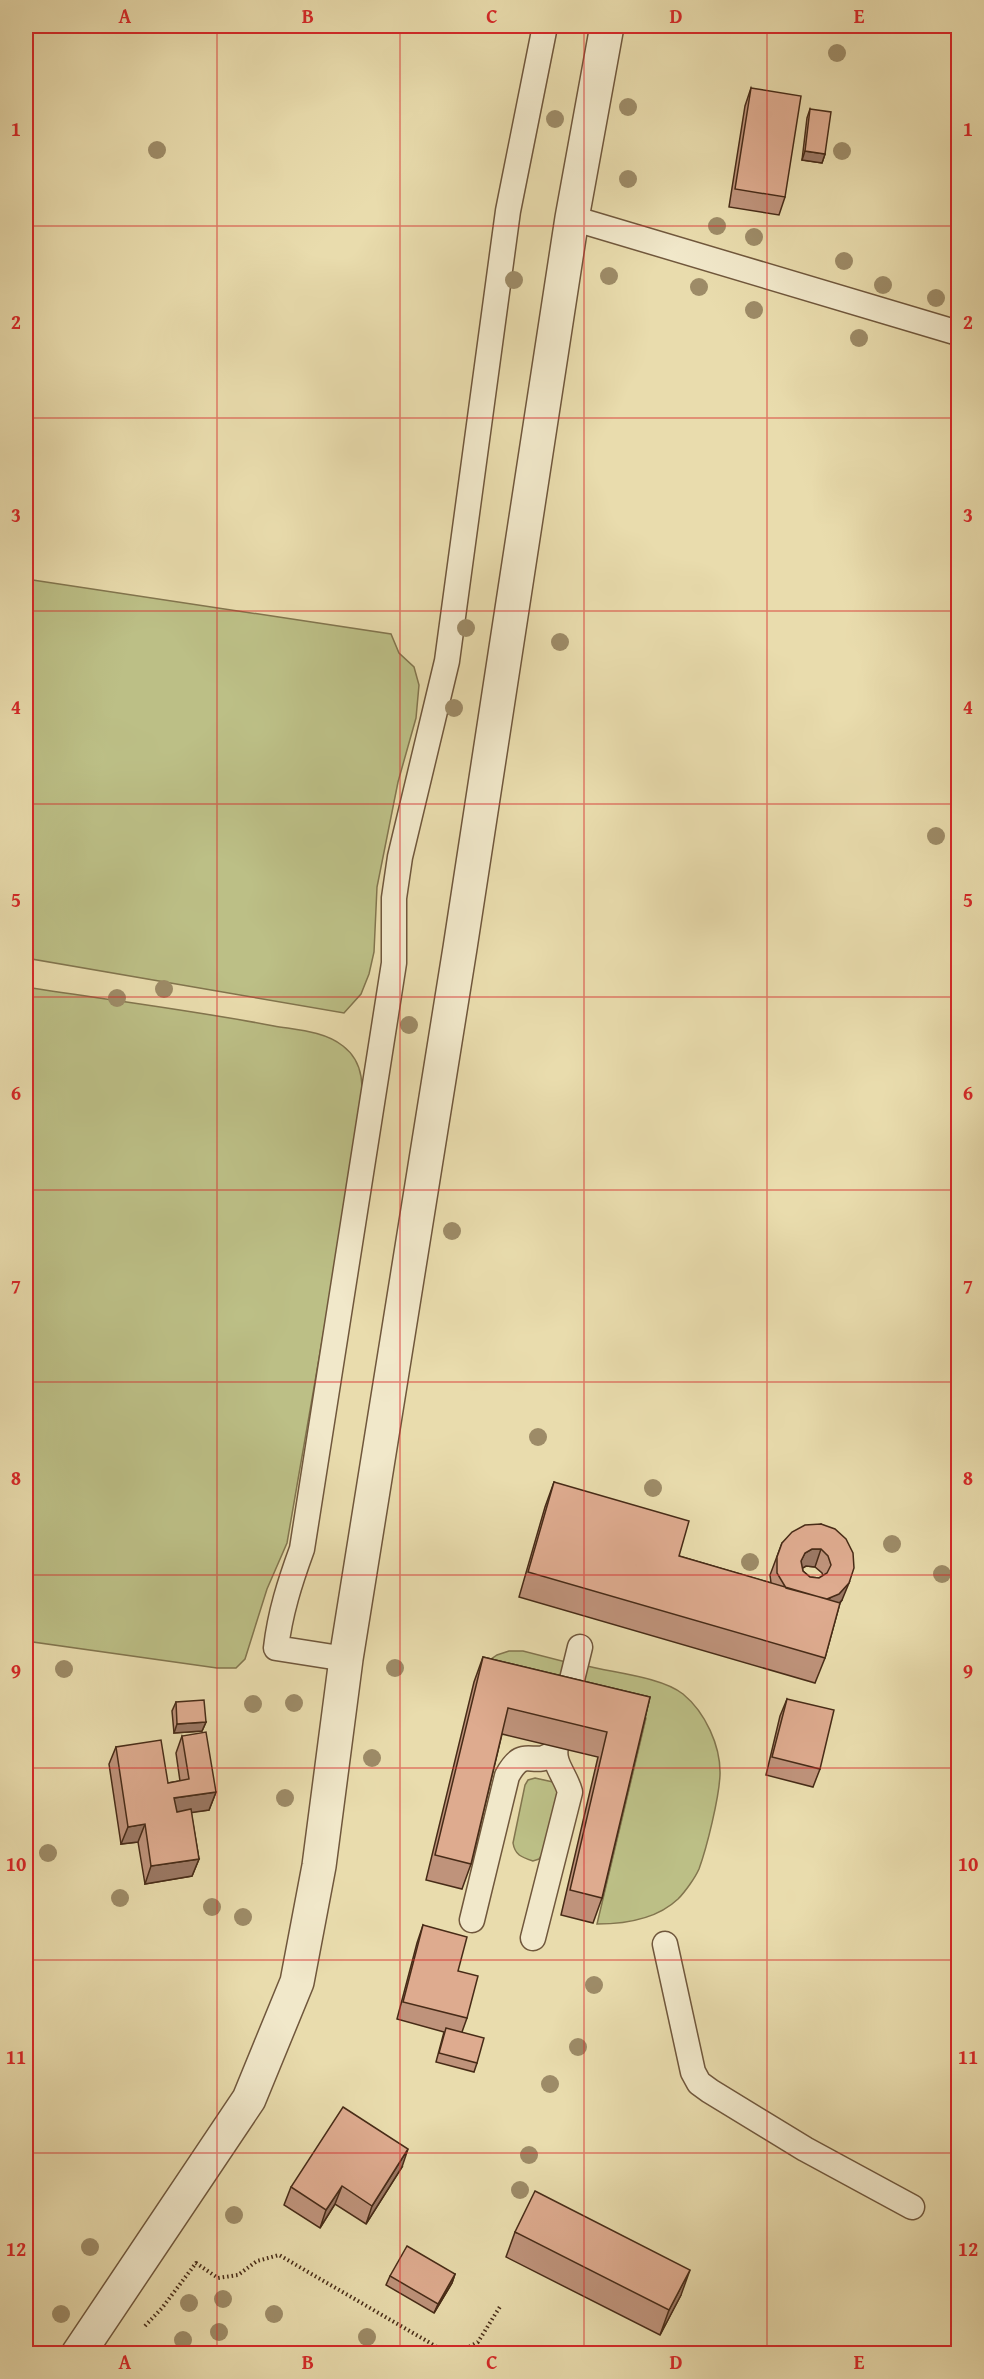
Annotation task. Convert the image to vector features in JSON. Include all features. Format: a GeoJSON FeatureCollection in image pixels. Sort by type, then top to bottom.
{"type":"FeatureCollection","features":[{"type":"Feature","properties":{"kind":"street"},"geometry":{"type":"LineString","coordinates":[[78,2354],[249,2099],[297,1982],[319,1866],[346,1659],[460,948],[572,218],[607,26]]}},
{"type":"Feature","properties":{"kind":"lane"},"geometry":{"type":"LineString","coordinates":[[346,1659],[276,1648],[288,1588],[302,1549],[394,963],[394,898],[400,857],[447,661],[508,211],[545,26]]}},
{"type":"Feature","properties":{"kind":"lane"},"geometry":{"type":"LineString","coordinates":[[572,218],[958,333]]}},
{"type":"Feature","properties":{"kind":"lane"},"geometry":{"type":"LineString","coordinates":[[566,1704],[580,1647]]}},
{"type":"Feature","properties":{"kind":"lane"},"geometry":{"type":"LineString","coordinates":[[472,1920],[507,1776],[514,1763],[521,1758],[546,1759],[556,1750],[556,1762],[567,1781],[570,1792],[534,1938]]}},
{"type":"Feature","properties":{"kind":"lane"},"geometry":{"type":"LineString","coordinates":[[665,1944],[690,2061],[699,2083],[805,2149],[912,2207]]}},
{"type":"Feature","properties":{"kind":"path"},"geometry":{"type":"LineString","coordinates":[[138,2333],[162,2308],[196,2263],[218,2278],[238,2276],[257,2261],[279,2255],[437,2347],[460,2352],[478,2342],[501,2305]]}},
{"type":"Feature","properties":{"kind":"green space"},"geometry":{"type":"Polygon","coordinates":[[[26,579],[391,634],[399,653],[414,667],[419,685],[416,718],[398,782],[377,887],[374,952],[369,974],[361,994],[344,1013],[26,958],[26,579]]]}},
{"type":"Feature","properties":{"kind":"green space"},"geometry":{"type":"Polygon","coordinates":[[[26,987],[310,1032],[327,1037],[343,1046],[351,1054],[360,1071],[362,1091],[360,1122],[287,1543],[267,1589],[245,1659],[236,1668],[217,1668],[26,1641],[26,987]]]}},
{"type":"Feature","properties":{"kind":"green space"},"geometry":{"type":"Polygon","coordinates":[[[509,1651],[523,1651],[566,1662],[558,1697],[487,1662],[509,1651]]]}},
{"type":"Feature","properties":{"kind":"green space"},"geometry":{"type":"Polygon","coordinates":[[[587,1666],[663,1683],[683,1694],[705,1720],[715,1741],[720,1764],[719,1785],[712,1822],[699,1869],[690,1885],[670,1906],[650,1916],[618,1923],[597,1924],[646,1718],[579,1700],[587,1666]]]}},
{"type":"Feature","properties":{"kind":"green space"},"geometry":{"type":"Polygon","coordinates":[[[535,1778],[553,1782],[558,1787],[558,1795],[544,1852],[539,1859],[533,1861],[519,1855],[513,1843],[525,1785],[528,1780],[535,1778]]]}},
{"type":"Feature","properties":{"kind":"building"},"geometry":{"type":"Polygon","coordinates":[[[751,88],[801,96],[785,197],[735,189],[751,88]]]}},
{"type":"Feature","properties":{"kind":"building"},"geometry":{"type":"Polygon","coordinates":[[[810,109],[831,112],[825,154],[805,151],[810,109]]]}},
{"type":"Feature","properties":{"kind":"building"},"geometry":{"type":"Polygon","coordinates":[[[554,1482],[689,1521],[679,1556],[840,1603],[825,1658],[528,1572],[554,1482]]]}},
{"type":"Feature","properties":{"kind":"building"},"geometry":{"type":"Polygon","coordinates":[[[821,1524],[835,1529],[846,1539],[853,1553],[854,1568],[849,1583],[839,1594],[827,1599],[786,1588],[777,1573],[777,1557],[782,1543],[792,1532],[805,1525],[821,1524]],[[812,1549],[805,1553],[801,1561],[803,1571],[810,1577],[819,1578],[827,1573],[831,1565],[828,1556],[821,1549],[812,1549]]]}},
{"type":"Feature","properties":{"kind":"building"},"geometry":{"type":"Polygon","coordinates":[[[483,1657],[650,1697],[602,1898],[570,1890],[607,1732],[508,1708],[471,1864],[435,1855],[483,1657]]]}},
{"type":"Feature","properties":{"kind":"building"},"geometry":{"type":"Polygon","coordinates":[[[787,1699],[834,1710],[820,1769],[772,1757],[787,1699]]]}},
{"type":"Feature","properties":{"kind":"building"},"geometry":{"type":"Polygon","coordinates":[[[204,1700],[206,1722],[177,1724],[176,1702],[204,1700]]]}},
{"type":"Feature","properties":{"kind":"building"},"geometry":{"type":"Polygon","coordinates":[[[206,1732],[216,1792],[174,1798],[177,1812],[191,1809],[199,1859],[151,1866],[145,1824],[128,1827],[116,1747],[161,1740],[168,1783],[189,1779],[182,1736],[206,1732]]]}},
{"type":"Feature","properties":{"kind":"building"},"geometry":{"type":"Polygon","coordinates":[[[423,1925],[467,1937],[458,1971],[478,1976],[467,2018],[403,2002],[423,1925]]]}},
{"type":"Feature","properties":{"kind":"building"},"geometry":{"type":"Polygon","coordinates":[[[446,2028],[484,2038],[477,2063],[439,2053],[446,2028]]]}},
{"type":"Feature","properties":{"kind":"building"},"geometry":{"type":"Polygon","coordinates":[[[343,2107],[408,2149],[372,2206],[342,2186],[326,2210],[291,2187],[343,2107]]]}},
{"type":"Feature","properties":{"kind":"building"},"geometry":{"type":"Polygon","coordinates":[[[535,2191],[690,2270],[669,2310],[515,2232],[535,2191]]]}},
{"type":"Feature","properties":{"kind":"building"},"geometry":{"type":"Polygon","coordinates":[[[407,2246],[455,2274],[438,2304],[390,2276],[407,2246]]]}}]}
